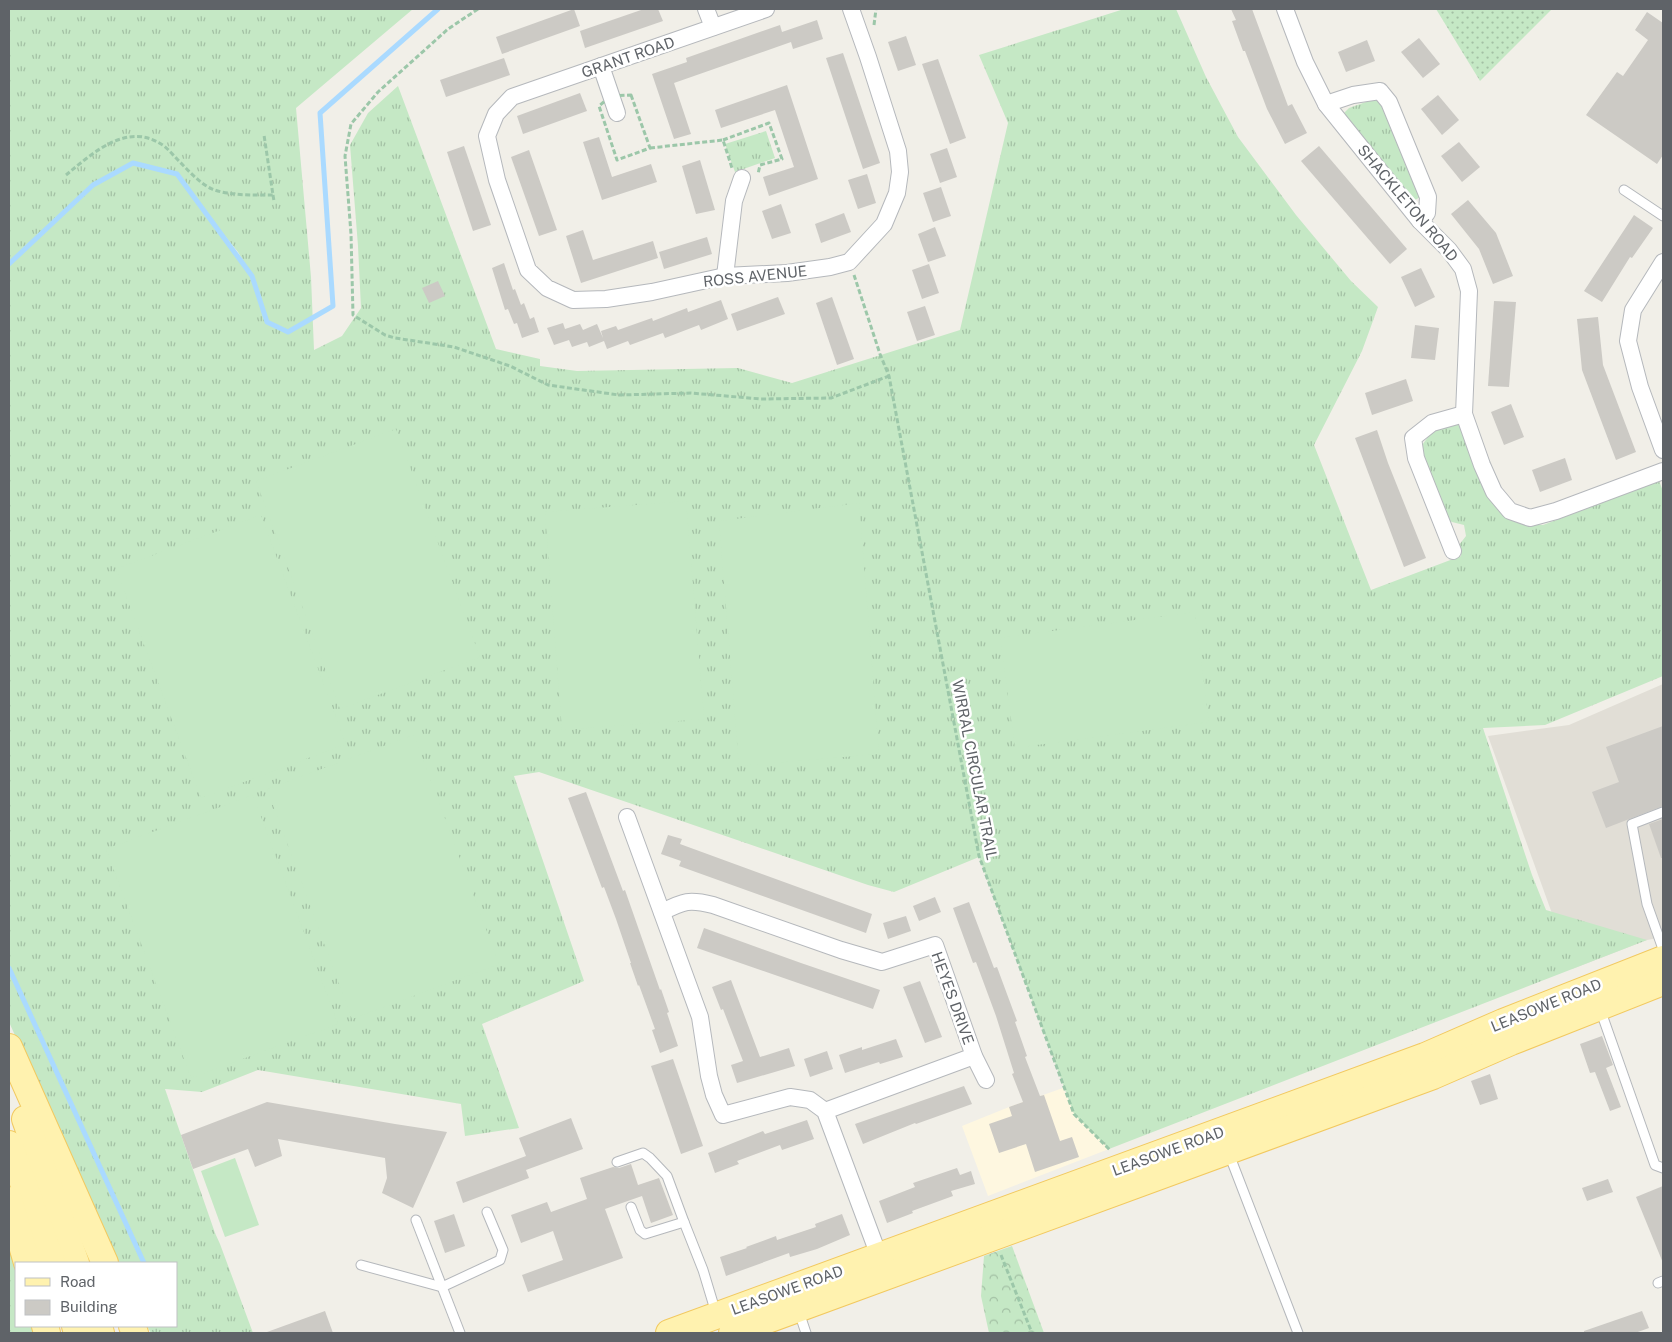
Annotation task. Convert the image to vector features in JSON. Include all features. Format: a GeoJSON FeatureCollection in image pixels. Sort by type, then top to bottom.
{"type":"FeatureCollection","features":[{"type":"Feature","properties":{"kind":"main road","name":"LEASOWE ROAD"},"geometry":{"type":"LineString","coordinates":[[724,1325],[883,1266],[1126,1166],[1425,1056],[1512,1018],[1663,959]]}},
{"type":"Feature","properties":{"kind":"main road","name":"LEASOWE ROAD"},"geometry":{"type":"LineString","coordinates":[[669,1333],[724,1325],[798,1309],[883,1266],[993,1237],[1433,1076],[1600,1006],[1663,982]]}},
{"type":"Feature","properties":{"kind":"main road"},"geometry":{"type":"LineString","coordinates":[[9,1047],[105,1262]]}},
{"type":"Feature","properties":{"kind":"main road"},"geometry":{"type":"LineString","coordinates":[[9,1074],[76,1262]]}},
{"type":"Feature","properties":{"kind":"main road"},"geometry":{"type":"LineString","coordinates":[[9,1144],[52,1262]]}},
{"type":"Feature","properties":{"kind":"main road"},"geometry":{"type":"LineString","coordinates":[[9,1200],[27,1262]]}},
{"type":"Feature","properties":{"kind":"street"},"geometry":{"type":"LineString","coordinates":[[706,9],[713,27]]}},
{"type":"Feature","properties":{"kind":"street","name":"GRANT ROAD"},"geometry":{"type":"LineString","coordinates":[[496,114],[512,98],[766,9]]}},
{"type":"Feature","properties":{"kind":"street"},"geometry":{"type":"LineString","coordinates":[[849,262],[884,224],[897,193],[900,172],[898,152],[851,9]]}},
{"type":"Feature","properties":{"kind":"street","name":"SHACKLETON ROAD"},"geometry":{"type":"LineString","coordinates":[[1285,9],[1305,62],[1326,104],[1420,221],[1449,250],[1463,269],[1469,291],[1464,414],[1482,465],[1494,492],[1510,511],[1530,518],[1556,511],[1663,471]]}},
{"type":"Feature","properties":{"kind":"street"},"geometry":{"type":"LineString","coordinates":[[601,66],[617,113]]}},
{"type":"Feature","properties":{"kind":"street"},"geometry":{"type":"LineString","coordinates":[[1326,104],[1353,95],[1380,91],[1389,102],[1428,197],[1427,213],[1420,221]]}},
{"type":"Feature","properties":{"kind":"street","name":"ROSS AVENUE"},"geometry":{"type":"LineString","coordinates":[[496,114],[487,136],[497,180],[528,270],[547,288],[573,300],[606,299],[652,292],[725,276],[787,273],[830,267],[849,262]]}},
{"type":"Feature","properties":{"kind":"street"},"geometry":{"type":"LineString","coordinates":[[725,276],[734,201],[741,183]]}},
{"type":"Feature","properties":{"kind":"street"},"geometry":{"type":"LineString","coordinates":[[1663,262],[1633,310],[1628,341],[1640,387],[1663,450]]}},
{"type":"Feature","properties":{"kind":"street"},"geometry":{"type":"LineString","coordinates":[[1453,551],[1416,458],[1413,438],[1432,423],[1464,414]]}},
{"type":"Feature","properties":{"kind":"street"},"geometry":{"type":"LineString","coordinates":[[627,817],[700,1017],[709,1076],[714,1095],[723,1115],[790,1097],[810,1100],[825,1111],[883,1266]]}},
{"type":"Feature","properties":{"kind":"street","name":"HEYES DRIVE"},"geometry":{"type":"LineString","coordinates":[[662,912],[683,902],[713,905],[841,950],[882,962],[935,945],[974,1056],[825,1111]]}},
{"type":"Feature","properties":{"kind":"street"},"geometry":{"type":"LineString","coordinates":[[974,1056],[986,1080]]}},
{"type":"Feature","properties":{"kind":"lane"},"geometry":{"type":"LineString","coordinates":[[1624,190],[1663,216]]}},
{"type":"Feature","properties":{"kind":"lane"},"geometry":{"type":"LineString","coordinates":[[1663,812],[1632,824],[1648,904],[1663,949]]}},
{"type":"Feature","properties":{"kind":"lane"},"geometry":{"type":"LineString","coordinates":[[1600,1006],[1655,1164],[1663,1168]]}},
{"type":"Feature","properties":{"kind":"lane"},"geometry":{"type":"LineString","coordinates":[[1228,1151],[1298,1333]]}},
{"type":"Feature","properties":{"kind":"lane"},"geometry":{"type":"LineString","coordinates":[[617,1162],[643,1153],[667,1176],[724,1325]]}},
{"type":"Feature","properties":{"kind":"lane"},"geometry":{"type":"LineString","coordinates":[[631,1207],[640,1230],[645,1234],[684,1222]]}},
{"type":"Feature","properties":{"kind":"lane"},"geometry":{"type":"LineString","coordinates":[[362,1265],[442,1287],[500,1260],[503,1250],[487,1212]]}},
{"type":"Feature","properties":{"kind":"lane"},"geometry":{"type":"LineString","coordinates":[[416,1220],[460,1333]]}},
{"type":"Feature","properties":{"kind":"lane"},"geometry":{"type":"LineString","coordinates":[[798,1309],[806,1333]]}},
{"type":"Feature","properties":{"kind":"path"},"geometry":{"type":"LineString","coordinates":[[650,148],[723,140],[769,123],[782,159],[760,165],[757,180],[741,183],[723,140]]}},
{"type":"Feature","properties":{"kind":"path"},"geometry":{"type":"LineString","coordinates":[[264,135],[274,201]]}},
{"type":"Feature","properties":{"kind":"path"},"geometry":{"type":"LineString","coordinates":[[66,175],[99,148],[119,139],[142,138],[164,146],[203,184],[213,189],[273,195]]}},
{"type":"Feature","properties":{"kind":"path","name":"WIRRAL CIRCULAR TRAIL"},"geometry":{"type":"LineString","coordinates":[[849,262],[889,376],[979,856],[1074,1114],[1126,1166]]}},
{"type":"Feature","properties":{"kind":"path"},"geometry":{"type":"LineString","coordinates":[[993,1237],[1032,1333]]}},
{"type":"Feature","properties":{"kind":"shaded area"},"geometry":{"type":"Polygon","coordinates":[[[1663,684],[1663,937],[1647,940],[1572,969],[1488,736],[1569,725],[1663,684]]]}},
{"type":"Feature","properties":{"kind":"shaded area"},"geometry":{"type":"Polygon","coordinates":[[[1063,1088],[1075,1114],[1109,1149],[988,1196],[962,1126],[1063,1088]]]}},
{"type":"Feature","properties":{"kind":"green space"},"geometry":{"type":"Polygon","coordinates":[[[9,9],[413,9],[296,108],[311,277],[314,350],[342,336],[361,308],[350,145],[368,113],[398,86],[496,349],[540,359],[540,366],[577,371],[738,368],[792,383],[960,330],[1008,123],[979,55],[1124,9],[1176,9],[1206,77],[1238,137],[1296,215],[1351,281],[1378,307],[1362,351],[1314,445],[1371,590],[1461,556],[1459,545],[1466,536],[1464,525],[1444,518],[1420,448],[1433,430],[1459,422],[1485,487],[1496,508],[1515,522],[1543,525],[1659,481],[1663,491],[1663,676],[1545,725],[1483,728],[1532,875],[1546,910],[1647,940],[1109,1149],[1074,1114],[979,857],[894,892],[868,885],[539,772],[514,776],[584,981],[482,1024],[519,1128],[465,1136],[461,1104],[258,1070],[202,1092],[165,1089],[215,1233],[253,1333],[151,1333],[148,1327],[178,1327],[178,1262],[117,1262],[9,1022],[9,9]],[[190,193],[248,271],[238,252],[190,193]]]}},
{"type":"Feature","properties":{"kind":"green space"},"geometry":{"type":"Polygon","coordinates":[[[1436,9],[1552,9],[1480,81],[1436,9]]]}},
{"type":"Feature","properties":{"kind":"green space"},"geometry":{"type":"Polygon","coordinates":[[[1377,98],[1383,106],[1422,196],[1415,200],[1408,194],[1343,114],[1349,108],[1377,98]]]}},
{"type":"Feature","properties":{"kind":"green space"},"geometry":{"type":"Polygon","coordinates":[[[766,131],[775,158],[735,172],[725,144],[766,131]]]}},
{"type":"Feature","properties":{"kind":"green space"},"geometry":{"type":"Polygon","coordinates":[[[396,429],[480,657],[340,709],[256,481],[396,429]]]}},
{"type":"Feature","properties":{"kind":"green space"},"geometry":{"type":"Polygon","coordinates":[[[686,501],[704,719],[562,730],[545,512],[686,501]]]}},
{"type":"Feature","properties":{"kind":"green space"},"geometry":{"type":"Polygon","coordinates":[[[859,503],[879,754],[739,766],[719,521],[859,503]]]}},
{"type":"Feature","properties":{"kind":"green space"},"geometry":{"type":"Polygon","coordinates":[[[261,515],[346,744],[201,798],[116,569],[261,515]]]}},
{"type":"Feature","properties":{"kind":"green space"},"geometry":{"type":"Polygon","coordinates":[[[1195,612],[1209,722],[1015,748],[1000,638],[1195,612]]]}},
{"type":"Feature","properties":{"kind":"green space"},"geometry":{"type":"Polygon","coordinates":[[[414,735],[499,964],[352,1019],[267,789],[414,735]]]}},
{"type":"Feature","properties":{"kind":"green space"},"geometry":{"type":"Polygon","coordinates":[[[253,795],[338,1024],[191,1078],[106,849],[253,795]]]}},
{"type":"Feature","properties":{"kind":"green space"},"geometry":{"type":"Polygon","coordinates":[[[235,1158],[259,1225],[225,1237],[201,1171],[235,1158]]]}},
{"type":"Feature","properties":{"kind":"green space"},"geometry":{"type":"Polygon","coordinates":[[[9,1235],[16,1262],[15,1327],[34,1327],[36,1333],[10,1333],[9,1235]]]}},
{"type":"Feature","properties":{"kind":"green space"},"geometry":{"type":"Polygon","coordinates":[[[1012,1246],[1044,1333],[989,1333],[981,1296],[984,1256],[1012,1246]]]}},
{"type":"Feature","properties":{"kind":"building"},"geometry":{"type":"Polygon","coordinates":[[[574,9],[580,26],[502,54],[496,37],[574,9]]]}},
{"type":"Feature","properties":{"kind":"building"},"geometry":{"type":"Polygon","coordinates":[[[644,9],[658,9],[663,21],[585,48],[580,31],[644,9]]]}},
{"type":"Feature","properties":{"kind":"building"},"geometry":{"type":"Polygon","coordinates":[[[1231,9],[1252,9],[1288,106],[1292,104],[1307,133],[1285,144],[1267,109],[1245,51],[1243,51],[1232,21],[1236,20],[1231,9]]]}},
{"type":"Feature","properties":{"kind":"building"},"geometry":{"type":"Polygon","coordinates":[[[1647,12],[1663,23],[1663,155],[1657,164],[1586,115],[1617,72],[1623,76],[1648,40],[1635,30],[1647,12]]]}},
{"type":"Feature","properties":{"kind":"building"},"geometry":{"type":"Polygon","coordinates":[[[817,20],[823,39],[793,49],[791,42],[674,83],[691,134],[674,139],[652,74],[687,62],[686,58],[780,25],[782,32],[817,20]]]}},
{"type":"Feature","properties":{"kind":"building"},"geometry":{"type":"Polygon","coordinates":[[[906,36],[916,65],[898,71],[888,42],[906,36]]]}},
{"type":"Feature","properties":{"kind":"building"},"geometry":{"type":"Polygon","coordinates":[[[1419,38],[1440,64],[1423,78],[1401,52],[1419,38]]]}},
{"type":"Feature","properties":{"kind":"building"},"geometry":{"type":"Polygon","coordinates":[[[1367,40],[1375,61],[1346,72],[1338,52],[1367,40]]]}},
{"type":"Feature","properties":{"kind":"building"},"geometry":{"type":"Polygon","coordinates":[[[843,53],[880,163],[863,169],[826,58],[843,53]]]}},
{"type":"Feature","properties":{"kind":"building"},"geometry":{"type":"Polygon","coordinates":[[[504,58],[510,75],[446,97],[440,80],[504,58]]]}},
{"type":"Feature","properties":{"kind":"building"},"geometry":{"type":"Polygon","coordinates":[[[938,59],[966,138],[950,144],[922,64],[938,59]]]}},
{"type":"Feature","properties":{"kind":"building"},"geometry":{"type":"Polygon","coordinates":[[[787,85],[818,179],[769,196],[763,177],[794,167],[775,110],[721,128],[715,110],[787,85]]]}},
{"type":"Feature","properties":{"kind":"building"},"geometry":{"type":"Polygon","coordinates":[[[580,93],[587,111],[523,134],[517,116],[580,93]]]}},
{"type":"Feature","properties":{"kind":"building"},"geometry":{"type":"Polygon","coordinates":[[[1438,95],[1459,120],[1442,135],[1421,109],[1438,95]]]}},
{"type":"Feature","properties":{"kind":"building"},"geometry":{"type":"Polygon","coordinates":[[[599,137],[612,177],[651,164],[657,182],[602,200],[583,142],[599,137]]]}},
{"type":"Feature","properties":{"kind":"building"},"geometry":{"type":"Polygon","coordinates":[[[1459,142],[1480,167],[1462,182],[1441,156],[1459,142]]]}},
{"type":"Feature","properties":{"kind":"building"},"geometry":{"type":"Polygon","coordinates":[[[464,146],[491,225],[473,231],[447,152],[464,146]]]}},
{"type":"Feature","properties":{"kind":"building"},"geometry":{"type":"Polygon","coordinates":[[[1319,146],[1407,249],[1390,264],[1301,161],[1319,146]]]}},
{"type":"Feature","properties":{"kind":"building"},"geometry":{"type":"Polygon","coordinates":[[[947,148],[957,177],[940,183],[930,154],[947,148]]]}},
{"type":"Feature","properties":{"kind":"building"},"geometry":{"type":"Polygon","coordinates":[[[529,150],[557,230],[539,236],[511,157],[529,150]]]}},
{"type":"Feature","properties":{"kind":"building"},"geometry":{"type":"Polygon","coordinates":[[[700,160],[715,210],[696,214],[682,166],[700,160]]]}},
{"type":"Feature","properties":{"kind":"building"},"geometry":{"type":"Polygon","coordinates":[[[867,174],[876,203],[858,209],[848,180],[867,174]]]}},
{"type":"Feature","properties":{"kind":"building"},"geometry":{"type":"Polygon","coordinates":[[[941,187],[951,216],[933,222],[923,193],[941,187]]]}},
{"type":"Feature","properties":{"kind":"building"},"geometry":{"type":"Polygon","coordinates":[[[1468,200],[1496,233],[1513,276],[1493,284],[1479,249],[1451,214],[1468,200]]]}},
{"type":"Feature","properties":{"kind":"building"},"geometry":{"type":"Polygon","coordinates":[[[781,204],[791,233],[772,239],[762,211],[781,204]]]}},
{"type":"Feature","properties":{"kind":"building"},"geometry":{"type":"Polygon","coordinates":[[[844,213],[851,232],[821,243],[815,224],[844,213]]]}},
{"type":"Feature","properties":{"kind":"building"},"geometry":{"type":"Polygon","coordinates":[[[1634,215],[1653,228],[1632,258],[1630,257],[1602,302],[1584,291],[1634,215]]]}},
{"type":"Feature","properties":{"kind":"building"},"geometry":{"type":"Polygon","coordinates":[[[935,227],[946,256],[928,262],[918,234],[935,227]]]}},
{"type":"Feature","properties":{"kind":"building"},"geometry":{"type":"Polygon","coordinates":[[[583,230],[593,260],[653,241],[658,258],[581,283],[566,236],[583,230]]]}},
{"type":"Feature","properties":{"kind":"building"},"geometry":{"type":"Polygon","coordinates":[[[707,237],[712,254],[664,269],[659,252],[707,237]]]}},
{"type":"Feature","properties":{"kind":"building"},"geometry":{"type":"Polygon","coordinates":[[[504,263],[513,290],[515,289],[521,305],[524,303],[530,319],[534,317],[539,332],[522,338],[517,323],[514,324],[508,309],[505,310],[492,268],[504,263]]]}},
{"type":"Feature","properties":{"kind":"building"},"geometry":{"type":"Polygon","coordinates":[[[929,264],[939,293],[922,299],[912,270],[929,264]]]}},
{"type":"Feature","properties":{"kind":"building"},"geometry":{"type":"Polygon","coordinates":[[[1421,268],[1435,297],[1415,307],[1401,277],[1421,268]]]}},
{"type":"Feature","properties":{"kind":"building"},"geometry":{"type":"Polygon","coordinates":[[[438,281],[445,296],[429,303],[422,288],[438,281]]]}},
{"type":"Feature","properties":{"kind":"building"},"geometry":{"type":"Polygon","coordinates":[[[778,297],[785,314],[737,331],[731,314],[778,297]]]}},
{"type":"Feature","properties":{"kind":"building"},"geometry":{"type":"Polygon","coordinates":[[[832,297],[854,359],[837,365],[816,303],[832,297]]]}},
{"type":"Feature","properties":{"kind":"building"},"geometry":{"type":"Polygon","coordinates":[[[721,300],[728,319],[701,330],[699,325],[665,338],[663,333],[630,345],[628,341],[607,349],[604,341],[589,347],[587,342],[572,347],[569,340],[554,345],[547,328],[563,323],[565,329],[580,324],[583,330],[597,324],[603,338],[601,331],[616,326],[618,330],[652,318],[653,321],[687,308],[688,312],[721,300]]]}},
{"type":"Feature","properties":{"kind":"building"},"geometry":{"type":"Polygon","coordinates":[[[1494,301],[1516,302],[1509,387],[1488,386],[1494,301]]]}},
{"type":"Feature","properties":{"kind":"building"},"geometry":{"type":"Polygon","coordinates":[[[925,306],[935,335],[917,341],[907,312],[925,306]]]}},
{"type":"Feature","properties":{"kind":"building"},"geometry":{"type":"Polygon","coordinates":[[[1598,317],[1603,365],[1636,452],[1616,460],[1582,370],[1577,319],[1598,317]]]}},
{"type":"Feature","properties":{"kind":"building"},"geometry":{"type":"Polygon","coordinates":[[[1415,325],[1439,328],[1435,360],[1411,358],[1415,325]]]}},
{"type":"Feature","properties":{"kind":"building"},"geometry":{"type":"Polygon","coordinates":[[[1406,379],[1413,401],[1372,415],[1365,393],[1406,379]]]}},
{"type":"Feature","properties":{"kind":"building"},"geometry":{"type":"Polygon","coordinates":[[[1511,404],[1524,437],[1504,445],[1491,412],[1511,404]]]}},
{"type":"Feature","properties":{"kind":"building"},"geometry":{"type":"Polygon","coordinates":[[[1377,430],[1388,463],[1426,558],[1404,567],[1355,438],[1377,430]]]}},
{"type":"Feature","properties":{"kind":"building"},"geometry":{"type":"Polygon","coordinates":[[[1565,458],[1572,480],[1540,492],[1532,470],[1565,458]]]}},
{"type":"Feature","properties":{"kind":"building"},"geometry":{"type":"Polygon","coordinates":[[[1663,726],[1663,806],[1606,828],[1592,792],[1619,782],[1606,747],[1663,726]]]}},
{"type":"Feature","properties":{"kind":"building"},"geometry":{"type":"Polygon","coordinates":[[[586,792],[623,891],[625,890],[669,1012],[667,1013],[678,1046],[660,1053],[652,1030],[655,1029],[638,986],[616,919],[604,887],[602,888],[568,798],[586,792]]]}},
{"type":"Feature","properties":{"kind":"building"},"geometry":{"type":"Polygon","coordinates":[[[1663,819],[1663,858],[1661,858],[1649,824],[1663,819]]]}},
{"type":"Feature","properties":{"kind":"building"},"geometry":{"type":"Polygon","coordinates":[[[668,835],[682,839],[680,844],[872,914],[866,933],[679,866],[681,861],[661,854],[668,835]]]}},
{"type":"Feature","properties":{"kind":"building"},"geometry":{"type":"Polygon","coordinates":[[[935,897],[941,912],[919,921],[913,906],[935,897]]]}},
{"type":"Feature","properties":{"kind":"building"},"geometry":{"type":"Polygon","coordinates":[[[969,902],[994,968],[997,967],[1017,1021],[1015,1022],[1027,1056],[1025,1057],[1040,1096],[1044,1095],[1060,1141],[1072,1137],[1079,1157],[1035,1172],[1026,1144],[999,1153],[989,1124],[1012,1116],[1009,1107],[1023,1102],[1012,1074],[1014,1073],[996,1016],[976,962],[973,963],[953,908],[969,902]]]}},
{"type":"Feature","properties":{"kind":"building"},"geometry":{"type":"Polygon","coordinates":[[[906,916],[911,931],[888,939],[883,923],[906,916]]]}},
{"type":"Feature","properties":{"kind":"building"},"geometry":{"type":"Polygon","coordinates":[[[704,928],[880,990],[873,1009],[697,948],[704,928]]]}},
{"type":"Feature","properties":{"kind":"building"},"geometry":{"type":"Polygon","coordinates":[[[731,980],[760,1057],[789,1048],[795,1066],[737,1083],[731,1065],[743,1061],[723,1009],[721,1010],[712,987],[731,980]]]}},
{"type":"Feature","properties":{"kind":"building"},"geometry":{"type":"Polygon","coordinates":[[[920,981],[942,1037],[925,1043],[903,987],[920,981]]]}},
{"type":"Feature","properties":{"kind":"building"},"geometry":{"type":"Polygon","coordinates":[[[1602,1036],[1613,1065],[1606,1068],[1621,1107],[1610,1111],[1595,1072],[1590,1073],[1580,1044],[1602,1036]]]}},
{"type":"Feature","properties":{"kind":"building"},"geometry":{"type":"Polygon","coordinates":[[[896,1039],[903,1057],[880,1064],[879,1062],[845,1073],[839,1055],[896,1039]]]}},
{"type":"Feature","properties":{"kind":"building"},"geometry":{"type":"Polygon","coordinates":[[[827,1051],[833,1069],[810,1077],[804,1059],[827,1051]]]}},
{"type":"Feature","properties":{"kind":"building"},"geometry":{"type":"Polygon","coordinates":[[[673,1059],[703,1146],[681,1154],[651,1066],[673,1059]]]}},
{"type":"Feature","properties":{"kind":"building"},"geometry":{"type":"Polygon","coordinates":[[[1490,1074],[1498,1099],[1480,1105],[1471,1081],[1490,1074]]]}},
{"type":"Feature","properties":{"kind":"building"},"geometry":{"type":"Polygon","coordinates":[[[964,1086],[972,1104],[915,1123],[863,1144],[855,1124],[964,1086]]]}},
{"type":"Feature","properties":{"kind":"building"},"geometry":{"type":"Polygon","coordinates":[[[267,1102],[447,1132],[413,1208],[382,1193],[387,1178],[385,1158],[278,1139],[282,1156],[255,1167],[248,1149],[193,1169],[181,1135],[267,1102]]]}},
{"type":"Feature","properties":{"kind":"building"},"geometry":{"type":"Polygon","coordinates":[[[571,1118],[583,1149],[526,1170],[529,1178],[463,1203],[456,1182],[526,1156],[519,1138],[571,1118]]]}},
{"type":"Feature","properties":{"kind":"building"},"geometry":{"type":"Polygon","coordinates":[[[807,1120],[814,1139],[782,1150],[780,1145],[737,1161],[739,1164],[715,1173],[708,1153],[763,1131],[765,1134],[807,1120]]]}},
{"type":"Feature","properties":{"kind":"building"},"geometry":{"type":"Polygon","coordinates":[[[631,1164],[638,1185],[659,1178],[673,1215],[651,1223],[642,1196],[605,1209],[623,1258],[528,1292],[522,1275],[563,1260],[553,1231],[521,1243],[511,1215],[547,1202],[551,1212],[587,1199],[580,1178],[613,1167],[619,1168],[631,1164]]]}},
{"type":"Feature","properties":{"kind":"building"},"geometry":{"type":"Polygon","coordinates":[[[957,1168],[960,1175],[971,1171],[975,1184],[951,1191],[953,1196],[912,1211],[913,1213],[887,1223],[879,1201],[915,1187],[913,1183],[957,1168]]]}},
{"type":"Feature","properties":{"kind":"building"},"geometry":{"type":"Polygon","coordinates":[[[1608,1179],[1613,1192],[1587,1201],[1582,1188],[1608,1179]]]}},
{"type":"Feature","properties":{"kind":"building"},"geometry":{"type":"Polygon","coordinates":[[[1663,1186],[1663,1263],[1636,1197],[1663,1186]]]}},
{"type":"Feature","properties":{"kind":"building"},"geometry":{"type":"Polygon","coordinates":[[[454,1214],[465,1246],[445,1253],[434,1221],[454,1214]]]}},
{"type":"Feature","properties":{"kind":"building"},"geometry":{"type":"Polygon","coordinates":[[[842,1214],[850,1235],[817,1249],[790,1257],[789,1253],[726,1276],[720,1257],[776,1236],[777,1240],[816,1227],[815,1224],[842,1214]]]}},
{"type":"Feature","properties":{"kind":"building"},"geometry":{"type":"Polygon","coordinates":[[[325,1311],[333,1333],[267,1332],[325,1311]]]}},
{"type":"Feature","properties":{"kind":"building"},"geometry":{"type":"Polygon","coordinates":[[[1642,1311],[1649,1328],[1635,1333],[1584,1333],[1584,1331],[1642,1311]]]}},
{"type":"Feature","properties":{"kind":"waterway"},"geometry":{"type":"LineString","coordinates":[[9,264],[93,185],[133,163],[177,174],[252,276],[267,322],[288,332],[333,306],[320,113],[438,9]]}},
{"type":"Feature","properties":{"kind":"waterway"},"geometry":{"type":"LineString","coordinates":[[9,968],[144,1262]]}}]}
